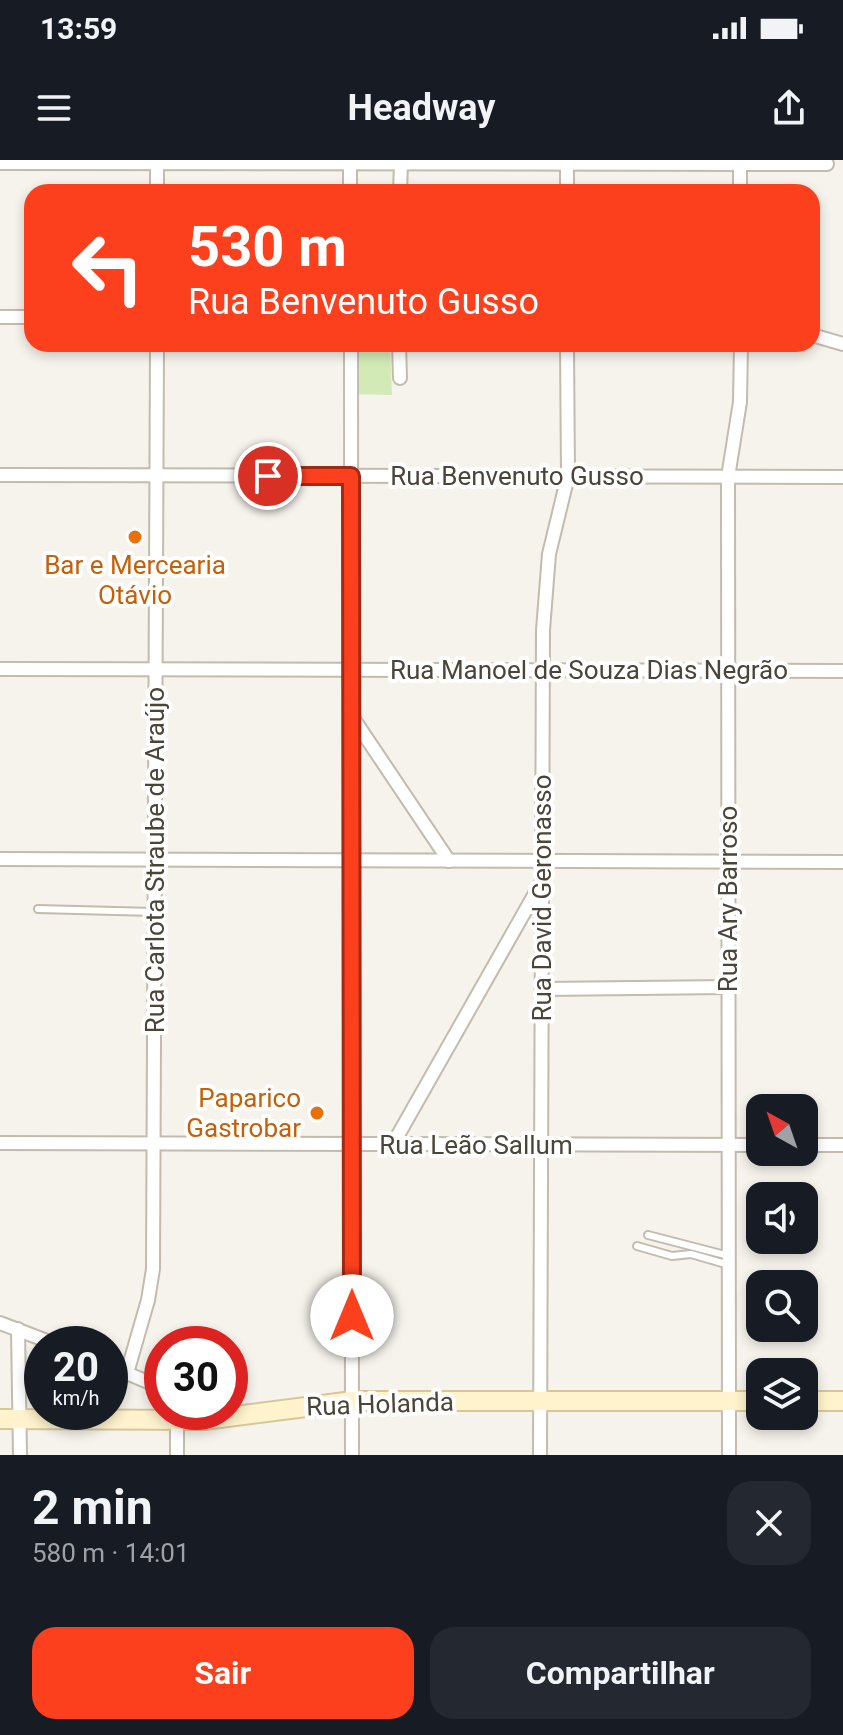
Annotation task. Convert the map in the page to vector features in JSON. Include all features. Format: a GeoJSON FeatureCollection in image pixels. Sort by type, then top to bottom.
{"type":"FeatureCollection","features":[{"type":"Feature","properties":{"kind":"main road","name":"Rua Holanda"},"geometry":{"type":"LineString","coordinates":[[248,1415],[353,1401],[746,1401]]}},
{"type":"Feature","properties":{"kind":"main road"},"geometry":{"type":"LineString","coordinates":[[818,1401],[843,1401]]}},
{"type":"Feature","properties":{"kind":"main road","name":"Rua Holanda"},"geometry":{"type":"LineString","coordinates":[[0,1419],[144,1420]]}},
{"type":"Feature","properties":{"kind":"street"},"geometry":{"type":"LineString","coordinates":[[157,162],[157,184]]}},
{"type":"Feature","properties":{"kind":"street"},"geometry":{"type":"LineString","coordinates":[[350,162],[350,184]]}},
{"type":"Feature","properties":{"kind":"street"},"geometry":{"type":"LineString","coordinates":[[567,162],[567,184]]}},
{"type":"Feature","properties":{"kind":"street"},"geometry":{"type":"LineString","coordinates":[[740,162],[740,184]]}},
{"type":"Feature","properties":{"kind":"street"},"geometry":{"type":"LineString","coordinates":[[0,163],[827,164]]}},
{"type":"Feature","properties":{"kind":"street"},"geometry":{"type":"LineString","coordinates":[[400,184],[401,163]]}},
{"type":"Feature","properties":{"kind":"street"},"geometry":{"type":"LineString","coordinates":[[0,317],[24,317]]}},
{"type":"Feature","properties":{"kind":"street"},"geometry":{"type":"LineString","coordinates":[[820,337],[843,344]]}},
{"type":"Feature","properties":{"kind":"street","name":"Rua Carlota Straube de Araújo"},"geometry":{"type":"LineString","coordinates":[[128,1370],[148,1300],[153,1269],[157,352]]}},
{"type":"Feature","properties":{"kind":"street"},"geometry":{"type":"LineString","coordinates":[[351,352],[352,1455]]}},
{"type":"Feature","properties":{"kind":"street"},"geometry":{"type":"LineString","coordinates":[[399,352],[400,378]]}},
{"type":"Feature","properties":{"kind":"street","name":"Rua David Geronasso"},"geometry":{"type":"LineString","coordinates":[[540,1455],[544,604],[549,554],[568,476],[567,352]]}},
{"type":"Feature","properties":{"kind":"street","name":"Rua Ary Barroso"},"geometry":{"type":"LineString","coordinates":[[729,1455],[728,477],[740,402],[741,352]]}},
{"type":"Feature","properties":{"kind":"street","name":"Rua Benvenuto Gusso"},"geometry":{"type":"LineString","coordinates":[[0,475],[843,477]]}},
{"type":"Feature","properties":{"kind":"street","name":"Rua Manoel de Souza Dias Negrão"},"geometry":{"type":"LineString","coordinates":[[0,669],[843,671]]}},
{"type":"Feature","properties":{"kind":"street"},"geometry":{"type":"LineString","coordinates":[[351,715],[449,861]]}},
{"type":"Feature","properties":{"kind":"street"},"geometry":{"type":"LineString","coordinates":[[0,859],[843,862]]}},
{"type":"Feature","properties":{"kind":"street"},"geometry":{"type":"LineString","coordinates":[[393,1144],[542,880]]}},
{"type":"Feature","properties":{"kind":"street"},"geometry":{"type":"LineString","coordinates":[[542,989],[729,987]]}},
{"type":"Feature","properties":{"kind":"street","name":"Rua Leão Sallum"},"geometry":{"type":"LineString","coordinates":[[0,1143],[746,1145]]}},
{"type":"Feature","properties":{"kind":"street"},"geometry":{"type":"LineString","coordinates":[[818,1145],[843,1145]]}},
{"type":"Feature","properties":{"kind":"street"},"geometry":{"type":"LineString","coordinates":[[0,1323],[24,1331]]}},
{"type":"Feature","properties":{"kind":"street"},"geometry":{"type":"LineString","coordinates":[[18,1329],[20,1455]]}},
{"type":"Feature","properties":{"kind":"street"},"geometry":{"type":"LineString","coordinates":[[177,1430],[177,1455]]}},
{"type":"Feature","properties":{"kind":"lane"},"geometry":{"type":"LineString","coordinates":[[38,909],[155,912]]}},
{"type":"Feature","properties":{"kind":"lane"},"geometry":{"type":"LineString","coordinates":[[648,1235],[729,1260]]}},
{"type":"Feature","properties":{"kind":"lane"},"geometry":{"type":"LineString","coordinates":[[637,1246],[672,1256],[691,1254],[729,1260]]}},
{"type":"Feature","properties":{"kind":"green space"},"geometry":{"type":"Polygon","coordinates":[[[348,352],[390,352],[392,395],[350,394],[348,352]]]}},
{"type":"Feature","properties":{"kind":"place","name":"Bar e Mercearia Otávio"},"geometry":{"type":"Point","coordinates":[135,537]}},
{"type":"Feature","properties":{"kind":"place","name":"Paparico Gastrobar"},"geometry":{"type":"Point","coordinates":[317,1113]}},
{"type":"Feature","properties":{"kind":"route"},"geometry":{"type":"LineString","coordinates":[[268,476],[351,476],[352,1316]]}}]}
